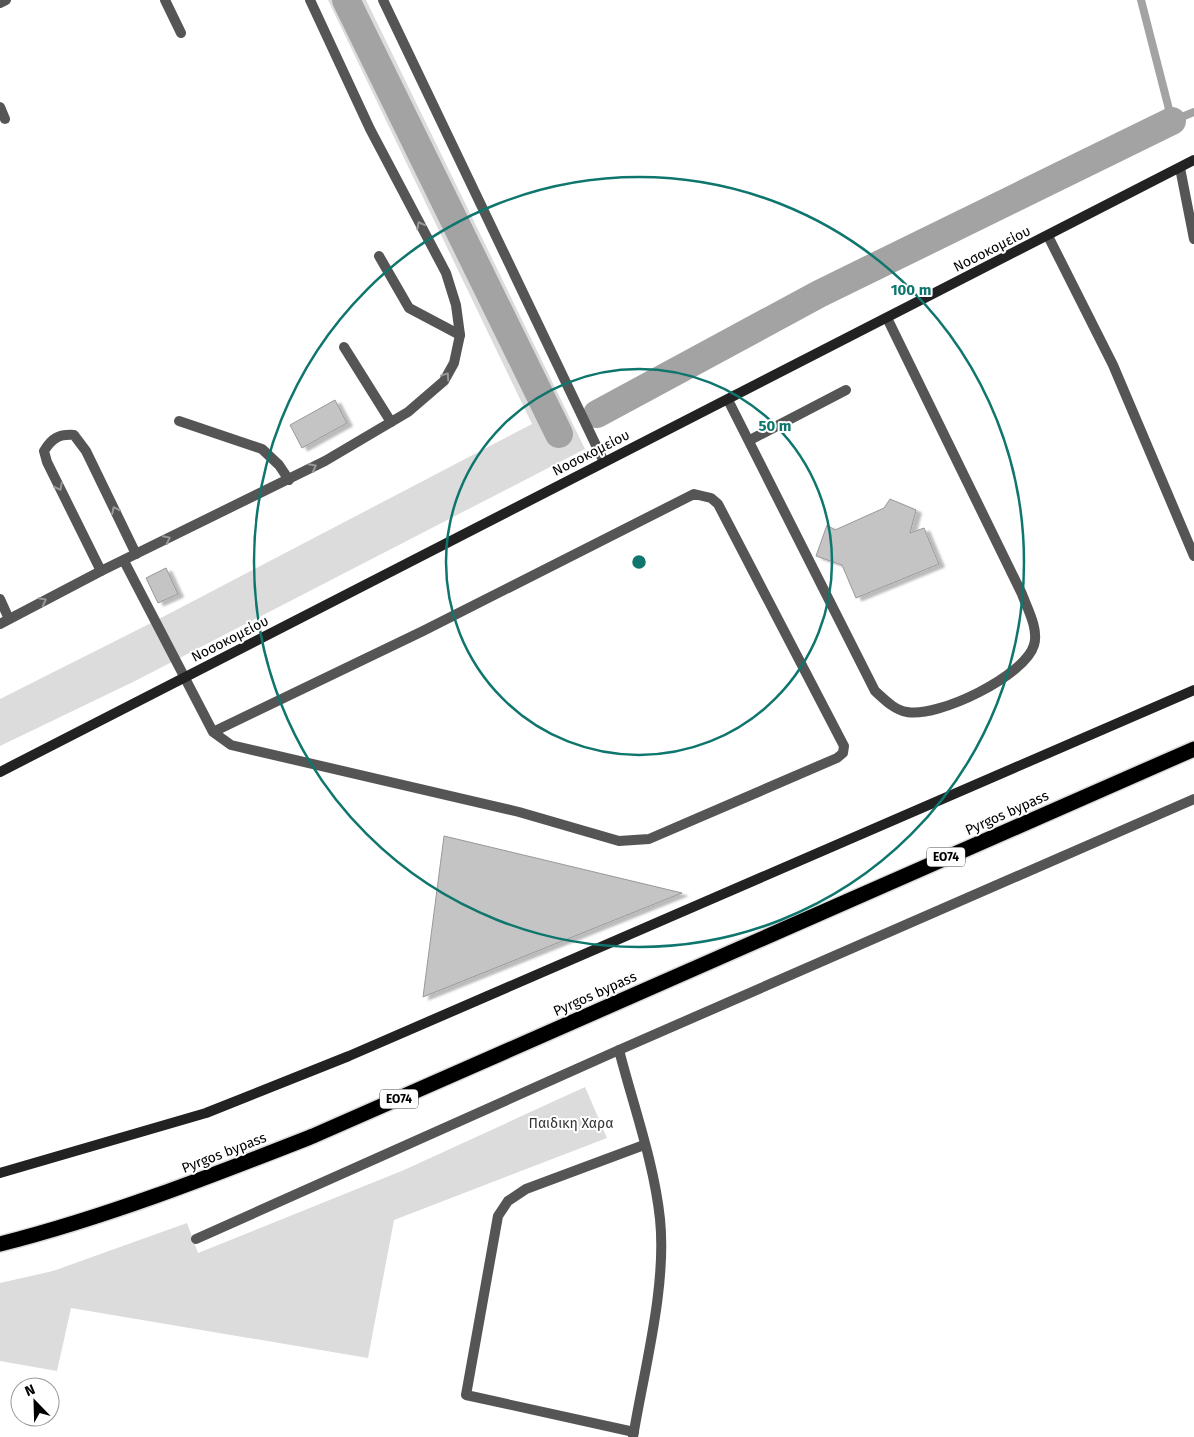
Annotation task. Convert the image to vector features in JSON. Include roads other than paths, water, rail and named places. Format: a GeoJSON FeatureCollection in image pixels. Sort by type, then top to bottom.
{"type":"FeatureCollection","features":[{"type":"Feature","properties":{"kind":"highway","name":"Pyrgos bypass"},"geometry":{"type":"LineString","coordinates":[[0,1244],[110,1210],[226,1170],[313,1136],[1194,749]]}},
{"type":"Feature","properties":{"kind":"street"},"geometry":{"type":"LineString","coordinates":[[0,3],[6,0]]}},
{"type":"Feature","properties":{"kind":"street"},"geometry":{"type":"LineString","coordinates":[[165,0],[181,33]]}},
{"type":"Feature","properties":{"kind":"street"},"geometry":{"type":"LineString","coordinates":[[0,599],[4,621],[101,571],[289,480],[391,422],[428,397],[444,381],[454,363],[460,335],[456,305],[446,273],[370,129],[310,0]]}},
{"type":"Feature","properties":{"kind":"street"},"geometry":{"type":"LineString","coordinates":[[383,0],[604,462]]}},
{"type":"Feature","properties":{"kind":"street"},"geometry":{"type":"LineString","coordinates":[[0,107],[5,119]]}},
{"type":"Feature","properties":{"kind":"street","name":"Νοσοκομείου"},"geometry":{"type":"LineString","coordinates":[[0,772],[1194,160]]}},
{"type":"Feature","properties":{"kind":"street"},"geometry":{"type":"LineString","coordinates":[[1180,168],[1194,239]]}},
{"type":"Feature","properties":{"kind":"street"},"geometry":{"type":"LineString","coordinates":[[1048,236],[1113,365],[1194,556]]}},
{"type":"Feature","properties":{"kind":"street"},"geometry":{"type":"LineString","coordinates":[[378,256],[409,308],[460,335]]}},
{"type":"Feature","properties":{"kind":"street"},"geometry":{"type":"LineString","coordinates":[[728,400],[750,440],[875,691],[888,704],[907,712],[939,709],[998,684],[1030,657],[1035,643],[1034,628],[1022,594],[887,318]]}},
{"type":"Feature","properties":{"kind":"street"},"geometry":{"type":"LineString","coordinates":[[344,347],[391,422]]}},
{"type":"Feature","properties":{"kind":"street"},"geometry":{"type":"LineString","coordinates":[[750,440],[846,390]]}},
{"type":"Feature","properties":{"kind":"street"},"geometry":{"type":"LineString","coordinates":[[179,421],[262,449],[279,465],[289,480]]}},
{"type":"Feature","properties":{"kind":"street"},"geometry":{"type":"LineString","coordinates":[[101,571],[47,462],[44,451],[50,441],[61,434],[74,434],[86,451],[136,554]]}},
{"type":"Feature","properties":{"kind":"street"},"geometry":{"type":"LineString","coordinates":[[124,561],[213,732],[232,745],[519,812],[619,841],[648,840],[837,758],[843,753],[844,746],[718,504],[702,494],[694,494],[423,631],[213,732]]}},
{"type":"Feature","properties":{"kind":"street"},"geometry":{"type":"LineString","coordinates":[[0,1173],[206,1113],[340,1060],[1194,690]]}},
{"type":"Feature","properties":{"kind":"street"},"geometry":{"type":"LineString","coordinates":[[196,1239],[619,1050],[1194,799]]}},
{"type":"Feature","properties":{"kind":"street"},"geometry":{"type":"LineString","coordinates":[[619,1050],[644,1145],[655,1187],[660,1220],[661,1274],[633,1434],[466,1395],[498,1216],[502,1208],[508,1201],[526,1189],[644,1145]]}},
{"type":"Feature","properties":{"kind":"waterway"},"geometry":{"type":"LineString","coordinates":[[346,0],[559,434]]}},
{"type":"Feature","properties":{"kind":"waterway"},"geometry":{"type":"LineString","coordinates":[[1141,0],[1172,121],[1194,112]]}},
{"type":"Feature","properties":{"kind":"waterway"},"geometry":{"type":"LineString","coordinates":[[597,414],[819,294],[1172,121]]}},
{"type":"Feature","properties":{"kind":"park label","name":"Παιδικη Χαρα"},"geometry":{"type":"Point","coordinates":[571,1123]}}]}
